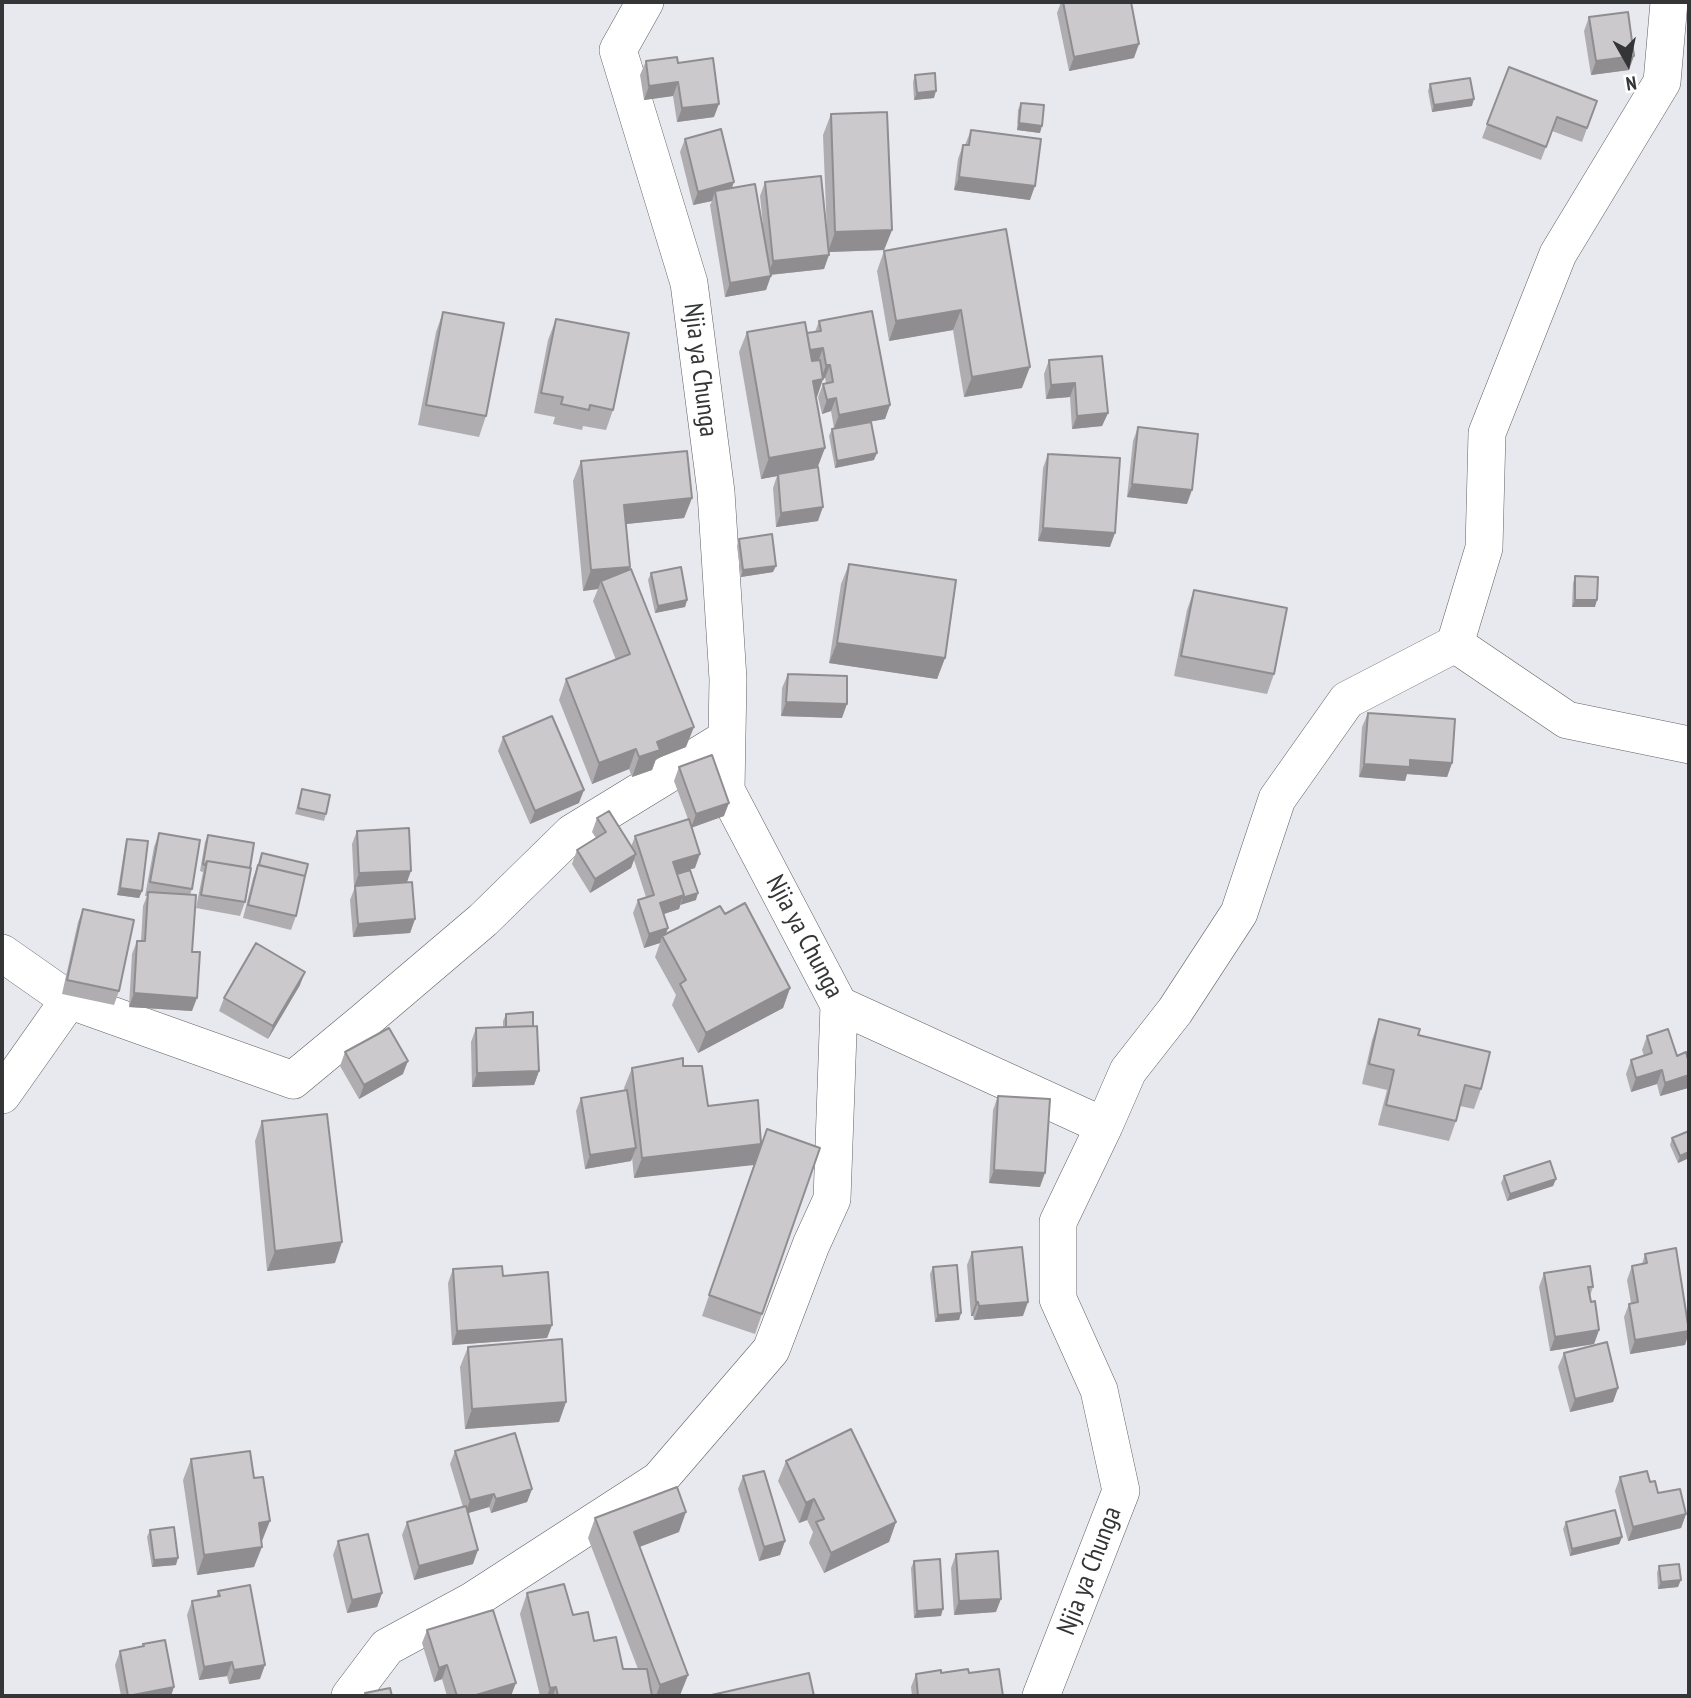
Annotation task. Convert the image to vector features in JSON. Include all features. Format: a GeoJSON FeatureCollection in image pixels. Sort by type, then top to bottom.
{"type":"FeatureCollection","features":[{"type":"Feature","properties":{"kind":"street","name":"Njia ya Chunga"},"geometry":{"type":"LineString","coordinates":[[645,2],[618,50],[689,283],[716,492],[729,679],[726,790],[839,1005],[1104,1126],[1058,1222],[1058,1299],[1099,1390],[1121,1491],[1041,1696]]}},
{"type":"Feature","properties":{"kind":"street"},"geometry":{"type":"LineString","coordinates":[[1104,1126],[1128,1071],[1175,1011],[1239,913],[1277,799],[1347,701],[1455,644],[1484,548],[1487,433],[1558,254],[1662,82],[1669,2]]}},
{"type":"Feature","properties":{"kind":"street"},"geometry":{"type":"LineString","coordinates":[[1455,644],[1567,720],[1689,745]]}},
{"type":"Feature","properties":{"kind":"street"},"geometry":{"type":"LineString","coordinates":[[2,953],[69,1000],[293,1080],[483,920],[572,833],[727,738]]}},
{"type":"Feature","properties":{"kind":"street"},"geometry":{"type":"LineString","coordinates":[[2,1095],[69,1000]]}},
{"type":"Feature","properties":{"kind":"street"},"geometry":{"type":"LineString","coordinates":[[350,1696],[387,1647],[472,1601],[660,1480],[771,1350],[811,1245],[832,1199],[839,1005]]}},
{"type":"Feature","properties":{"kind":"building"},"geometry":{"type":"Polygon","coordinates":[[[1063,2],[1131,2],[1139,44],[1074,57],[1063,2]]]}},
{"type":"Feature","properties":{"kind":"building"},"geometry":{"type":"Polygon","coordinates":[[[1628,12],[1634,56],[1596,61],[1589,17],[1628,12]]]}},
{"type":"Feature","properties":{"kind":"building"},"geometry":{"type":"Polygon","coordinates":[[[677,57],[678,63],[713,58],[719,104],[682,108],[678,82],[649,86],[646,61],[677,57]]]}},
{"type":"Feature","properties":{"kind":"building"},"geometry":{"type":"Polygon","coordinates":[[[1509,67],[1597,101],[1587,128],[1557,117],[1546,147],[1487,124],[1509,67]]]}},
{"type":"Feature","properties":{"kind":"building"},"geometry":{"type":"Polygon","coordinates":[[[935,73],[936,91],[917,93],[915,75],[935,73]]]}},
{"type":"Feature","properties":{"kind":"building"},"geometry":{"type":"Polygon","coordinates":[[[1470,78],[1474,99],[1434,105],[1430,84],[1470,78]]]}},
{"type":"Feature","properties":{"kind":"building"},"geometry":{"type":"Polygon","coordinates":[[[1021,103],[1044,105],[1042,126],[1019,123],[1021,103]]]}},
{"type":"Feature","properties":{"kind":"building"},"geometry":{"type":"Polygon","coordinates":[[[887,112],[892,230],[835,232],[831,114],[887,112]]]}},
{"type":"Feature","properties":{"kind":"building"},"geometry":{"type":"Polygon","coordinates":[[[721,129],[734,182],[698,192],[685,139],[721,129]]]}},
{"type":"Feature","properties":{"kind":"building"},"geometry":{"type":"Polygon","coordinates":[[[971,130],[1041,139],[1035,186],[959,177],[963,145],[969,145],[971,130]]]}},
{"type":"Feature","properties":{"kind":"building"},"geometry":{"type":"Polygon","coordinates":[[[821,176],[829,255],[773,261],[765,182],[821,176]]]}},
{"type":"Feature","properties":{"kind":"building"},"geometry":{"type":"Polygon","coordinates":[[[755,184],[771,276],[730,283],[715,191],[755,184]]]}},
{"type":"Feature","properties":{"kind":"building"},"geometry":{"type":"Polygon","coordinates":[[[1006,229],[1030,367],[972,377],[961,310],[896,321],[884,251],[1006,229]]]}},
{"type":"Feature","properties":{"kind":"building"},"geometry":{"type":"Polygon","coordinates":[[[872,311],[890,405],[839,415],[836,398],[827,400],[823,384],[833,382],[830,365],[826,365],[823,348],[810,350],[807,333],[821,331],[819,321],[872,311]]]}},
{"type":"Feature","properties":{"kind":"building"},"geometry":{"type":"Polygon","coordinates":[[[443,312],[504,323],[486,416],[426,405],[443,312]]]}},
{"type":"Feature","properties":{"kind":"building"},"geometry":{"type":"Polygon","coordinates":[[[556,319],[629,333],[613,410],[590,405],[589,410],[561,404],[563,397],[541,393],[556,319]]]}},
{"type":"Feature","properties":{"kind":"building"},"geometry":{"type":"Polygon","coordinates":[[[805,322],[812,361],[820,360],[823,379],[813,381],[825,448],[769,458],[747,332],[805,322]]]}},
{"type":"Feature","properties":{"kind":"building"},"geometry":{"type":"Polygon","coordinates":[[[1102,356],[1108,413],[1077,416],[1075,383],[1051,385],[1049,360],[1102,356]]]}},
{"type":"Feature","properties":{"kind":"building"},"geometry":{"type":"Polygon","coordinates":[[[871,422],[877,453],[837,461],[832,429],[871,422]]]}},
{"type":"Feature","properties":{"kind":"building"},"geometry":{"type":"Polygon","coordinates":[[[1138,427],[1198,434],[1192,490],[1132,484],[1138,427]]]}},
{"type":"Feature","properties":{"kind":"building"},"geometry":{"type":"Polygon","coordinates":[[[687,451],[692,498],[624,505],[630,567],[591,570],[581,461],[687,451]]]}},
{"type":"Feature","properties":{"kind":"building"},"geometry":{"type":"Polygon","coordinates":[[[1048,454],[1120,458],[1115,533],[1043,528],[1048,454]]]}},
{"type":"Feature","properties":{"kind":"building"},"geometry":{"type":"Polygon","coordinates":[[[818,467],[823,507],[781,513],[778,474],[818,467]]]}},
{"type":"Feature","properties":{"kind":"building"},"geometry":{"type":"Polygon","coordinates":[[[772,534],[776,566],[743,570],[739,539],[772,534]]]}},
{"type":"Feature","properties":{"kind":"building"},"geometry":{"type":"Polygon","coordinates":[[[849,564],[956,580],[945,658],[837,643],[849,564]]]}},
{"type":"Feature","properties":{"kind":"building"},"geometry":{"type":"Polygon","coordinates":[[[681,567],[687,600],[658,606],[651,573],[681,567]]]}},
{"type":"Feature","properties":{"kind":"building"},"geometry":{"type":"Polygon","coordinates":[[[631,569],[694,727],[657,742],[660,750],[639,757],[636,749],[599,763],[566,679],[630,654],[601,581],[631,569]]]}},
{"type":"Feature","properties":{"kind":"building"},"geometry":{"type":"Polygon","coordinates":[[[1575,576],[1598,577],[1597,600],[1575,600],[1575,576]]]}},
{"type":"Feature","properties":{"kind":"building"},"geometry":{"type":"Polygon","coordinates":[[[1194,590],[1287,608],[1274,674],[1181,656],[1194,590]]]}},
{"type":"Feature","properties":{"kind":"building"},"geometry":{"type":"Polygon","coordinates":[[[788,674],[847,676],[847,704],[786,702],[788,674]]]}},
{"type":"Feature","properties":{"kind":"building"},"geometry":{"type":"Polygon","coordinates":[[[1368,713],[1455,719],[1452,763],[1410,760],[1410,767],[1364,764],[1368,713]]]}},
{"type":"Feature","properties":{"kind":"building"},"geometry":{"type":"Polygon","coordinates":[[[552,716],[584,790],[535,811],[503,737],[552,716]]]}},
{"type":"Feature","properties":{"kind":"building"},"geometry":{"type":"Polygon","coordinates":[[[712,755],[729,803],[696,814],[679,767],[712,755]]]}},
{"type":"Feature","properties":{"kind":"building"},"geometry":{"type":"Polygon","coordinates":[[[302,789],[330,795],[326,814],[298,808],[302,789]]]}},
{"type":"Feature","properties":{"kind":"building"},"geometry":{"type":"Polygon","coordinates":[[[609,811],[636,854],[595,879],[577,850],[606,832],[597,818],[609,811]]]}},
{"type":"Feature","properties":{"kind":"building"},"geometry":{"type":"Polygon","coordinates":[[[689,819],[700,854],[673,862],[684,895],[660,903],[668,928],[649,934],[638,900],[654,895],[635,836],[689,819]]]}},
{"type":"Feature","properties":{"kind":"building"},"geometry":{"type":"Polygon","coordinates":[[[409,828],[411,871],[359,873],[357,831],[409,828]]]}},
{"type":"Feature","properties":{"kind":"building"},"geometry":{"type":"Polygon","coordinates":[[[159,833],[200,840],[192,889],[150,882],[159,833]]]}},
{"type":"Feature","properties":{"kind":"building"},"geometry":{"type":"Polygon","coordinates":[[[208,835],[254,843],[250,868],[207,861],[203,864],[208,835]]]}},
{"type":"Feature","properties":{"kind":"building"},"geometry":{"type":"Polygon","coordinates":[[[127,839],[148,841],[142,891],[120,888],[127,839]]]}},
{"type":"Feature","properties":{"kind":"building"},"geometry":{"type":"Polygon","coordinates":[[[262,853],[308,864],[305,876],[259,865],[262,853]]]}},
{"type":"Feature","properties":{"kind":"building"},"geometry":{"type":"Polygon","coordinates":[[[207,861],[251,868],[245,902],[201,895],[207,861]]]}},
{"type":"Feature","properties":{"kind":"building"},"geometry":{"type":"Polygon","coordinates":[[[258,865],[305,876],[296,916],[248,905],[258,865]]]}},
{"type":"Feature","properties":{"kind":"building"},"geometry":{"type":"Polygon","coordinates":[[[690,870],[698,893],[682,898],[684,895],[677,874],[690,870]]]}},
{"type":"Feature","properties":{"kind":"building"},"geometry":{"type":"Polygon","coordinates":[[[412,882],[415,919],[358,924],[355,886],[412,882]]]}},
{"type":"Feature","properties":{"kind":"building"},"geometry":{"type":"Polygon","coordinates":[[[148,892],[196,895],[192,952],[200,952],[197,998],[134,993],[137,941],[145,941],[148,892]]]}},
{"type":"Feature","properties":{"kind":"building"},"geometry":{"type":"Polygon","coordinates":[[[745,903],[790,988],[706,1033],[680,984],[686,980],[662,936],[720,906],[725,914],[745,903]]]}},
{"type":"Feature","properties":{"kind":"building"},"geometry":{"type":"Polygon","coordinates":[[[83,909],[134,920],[119,991],[67,980],[83,909]]]}},
{"type":"Feature","properties":{"kind":"building"},"geometry":{"type":"Polygon","coordinates":[[[256,943],[305,972],[273,1026],[224,998],[256,943]]]}},
{"type":"Feature","properties":{"kind":"building"},"geometry":{"type":"Polygon","coordinates":[[[533,1012],[533,1026],[506,1027],[506,1014],[533,1012]]]}},
{"type":"Feature","properties":{"kind":"building"},"geometry":{"type":"Polygon","coordinates":[[[1379,1019],[1420,1029],[1418,1035],[1490,1052],[1481,1089],[1465,1085],[1456,1121],[1386,1105],[1394,1070],[1369,1064],[1379,1019]]]}},
{"type":"Feature","properties":{"kind":"building"},"geometry":{"type":"Polygon","coordinates":[[[537,1026],[539,1071],[477,1073],[476,1028],[537,1026]]]}},
{"type":"Feature","properties":{"kind":"building"},"geometry":{"type":"Polygon","coordinates":[[[389,1028],[408,1061],[364,1085],[345,1052],[389,1028]]]}},
{"type":"Feature","properties":{"kind":"building"},"geometry":{"type":"Polygon","coordinates":[[[1668,1029],[1677,1056],[1686,1052],[1689,1075],[1665,1083],[1662,1070],[1636,1078],[1631,1060],[1652,1053],[1647,1036],[1668,1029]]]}},
{"type":"Feature","properties":{"kind":"building"},"geometry":{"type":"Polygon","coordinates":[[[683,1058],[683,1066],[702,1066],[708,1106],[758,1100],[761,1144],[642,1158],[632,1068],[683,1058]]]}},
{"type":"Feature","properties":{"kind":"building"},"geometry":{"type":"Polygon","coordinates":[[[627,1090],[636,1148],[590,1155],[581,1098],[627,1090]]]}},
{"type":"Feature","properties":{"kind":"building"},"geometry":{"type":"Polygon","coordinates":[[[998,1096],[1050,1099],[1045,1173],[994,1170],[998,1096]]]}},
{"type":"Feature","properties":{"kind":"building"},"geometry":{"type":"Polygon","coordinates":[[[327,1114],[342,1242],[275,1251],[262,1121],[327,1114]]]}},
{"type":"Feature","properties":{"kind":"building"},"geometry":{"type":"Polygon","coordinates":[[[767,1129],[820,1148],[762,1314],[709,1295],[767,1129]]]}},
{"type":"Feature","properties":{"kind":"building"},"geometry":{"type":"Polygon","coordinates":[[[1689,1131],[1689,1152],[1680,1156],[1672,1138],[1689,1131]]]}},
{"type":"Feature","properties":{"kind":"building"},"geometry":{"type":"Polygon","coordinates":[[[1550,1161],[1556,1179],[1510,1194],[1504,1176],[1550,1161]]]}},
{"type":"Feature","properties":{"kind":"building"},"geometry":{"type":"Polygon","coordinates":[[[1022,1247],[1028,1302],[979,1306],[976,1302],[972,1252],[1022,1247]]]}},
{"type":"Feature","properties":{"kind":"building"},"geometry":{"type":"Polygon","coordinates":[[[1676,1248],[1689,1331],[1635,1340],[1629,1304],[1638,1302],[1632,1266],[1647,1263],[1645,1254],[1676,1248]]]}},
{"type":"Feature","properties":{"kind":"building"},"geometry":{"type":"Polygon","coordinates":[[[957,1265],[961,1313],[938,1315],[933,1267],[957,1265]]]}},
{"type":"Feature","properties":{"kind":"building"},"geometry":{"type":"Polygon","coordinates":[[[502,1266],[503,1276],[548,1272],[552,1325],[457,1331],[453,1269],[502,1266]]]}},
{"type":"Feature","properties":{"kind":"building"},"geometry":{"type":"Polygon","coordinates":[[[1590,1266],[1593,1287],[1588,1287],[1591,1302],[1595,1301],[1599,1330],[1555,1337],[1544,1273],[1590,1266]]]}},
{"type":"Feature","properties":{"kind":"building"},"geometry":{"type":"Polygon","coordinates":[[[562,1339],[566,1402],[472,1409],[468,1347],[562,1339]]]}},
{"type":"Feature","properties":{"kind":"building"},"geometry":{"type":"Polygon","coordinates":[[[1607,1342],[1618,1388],[1575,1399],[1564,1353],[1607,1342]]]}},
{"type":"Feature","properties":{"kind":"building"},"geometry":{"type":"Polygon","coordinates":[[[851,1429],[896,1522],[831,1553],[816,1522],[824,1519],[814,1499],[806,1503],[786,1461],[851,1429]]]}},
{"type":"Feature","properties":{"kind":"building"},"geometry":{"type":"Polygon","coordinates":[[[515,1433],[532,1489],[496,1499],[494,1494],[470,1500],[455,1451],[515,1433]]]}},
{"type":"Feature","properties":{"kind":"building"},"geometry":{"type":"Polygon","coordinates":[[[250,1451],[254,1478],[263,1477],[270,1521],[259,1523],[262,1547],[204,1555],[191,1459],[250,1451]]]}},
{"type":"Feature","properties":{"kind":"building"},"geometry":{"type":"Polygon","coordinates":[[[764,1471],[785,1541],[764,1547],[743,1476],[764,1471]]]}},
{"type":"Feature","properties":{"kind":"building"},"geometry":{"type":"Polygon","coordinates":[[[1647,1471],[1650,1482],[1655,1481],[1658,1493],[1680,1489],[1686,1514],[1633,1527],[1620,1477],[1647,1471]]]}},
{"type":"Feature","properties":{"kind":"building"},"geometry":{"type":"Polygon","coordinates":[[[677,1487],[686,1512],[634,1532],[688,1675],[660,1685],[595,1518],[677,1487]]]}},
{"type":"Feature","properties":{"kind":"building"},"geometry":{"type":"Polygon","coordinates":[[[466,1506],[478,1550],[419,1566],[407,1522],[466,1506]]]}},
{"type":"Feature","properties":{"kind":"building"},"geometry":{"type":"Polygon","coordinates":[[[1615,1510],[1622,1537],[1572,1549],[1566,1522],[1615,1510]]]}},
{"type":"Feature","properties":{"kind":"building"},"geometry":{"type":"Polygon","coordinates":[[[174,1527],[178,1558],[154,1560],[150,1530],[174,1527]]]}},
{"type":"Feature","properties":{"kind":"building"},"geometry":{"type":"Polygon","coordinates":[[[368,1534],[382,1593],[352,1600],[338,1541],[368,1534]]]}},
{"type":"Feature","properties":{"kind":"building"},"geometry":{"type":"Polygon","coordinates":[[[998,1551],[1001,1599],[959,1601],[956,1554],[998,1551]]]}},
{"type":"Feature","properties":{"kind":"building"},"geometry":{"type":"Polygon","coordinates":[[[940,1559],[943,1609],[917,1611],[914,1561],[940,1559]]]}},
{"type":"Feature","properties":{"kind":"building"},"geometry":{"type":"Polygon","coordinates":[[[1679,1564],[1681,1580],[1661,1582],[1659,1566],[1679,1564]]]}},
{"type":"Feature","properties":{"kind":"building"},"geometry":{"type":"Polygon","coordinates":[[[564,1584],[573,1615],[588,1612],[594,1641],[616,1637],[623,1669],[647,1669],[652,1696],[558,1696],[556,1687],[550,1688],[527,1593],[564,1584]]]}},
{"type":"Feature","properties":{"kind":"building"},"geometry":{"type":"Polygon","coordinates":[[[250,1585],[265,1665],[234,1670],[232,1662],[204,1667],[192,1601],[220,1596],[218,1591],[250,1585]]]}},
{"type":"Feature","properties":{"kind":"building"},"geometry":{"type":"Polygon","coordinates":[[[493,1610],[516,1683],[473,1696],[457,1696],[447,1665],[439,1668],[427,1630],[493,1610]]]}},
{"type":"Feature","properties":{"kind":"building"},"geometry":{"type":"Polygon","coordinates":[[[165,1640],[174,1687],[128,1696],[120,1651],[165,1640]]]}},
{"type":"Feature","properties":{"kind":"building"},"geometry":{"type":"Polygon","coordinates":[[[968,1669],[969,1673],[999,1669],[1003,1696],[918,1696],[916,1674],[968,1669]]]}},
{"type":"Feature","properties":{"kind":"building"},"geometry":{"type":"Polygon","coordinates":[[[809,1673],[814,1696],[707,1696],[809,1673]]]}},
{"type":"Feature","properties":{"kind":"building"},"geometry":{"type":"Polygon","coordinates":[[[390,1688],[392,1696],[366,1696],[365,1693],[390,1688]]]}}]}
